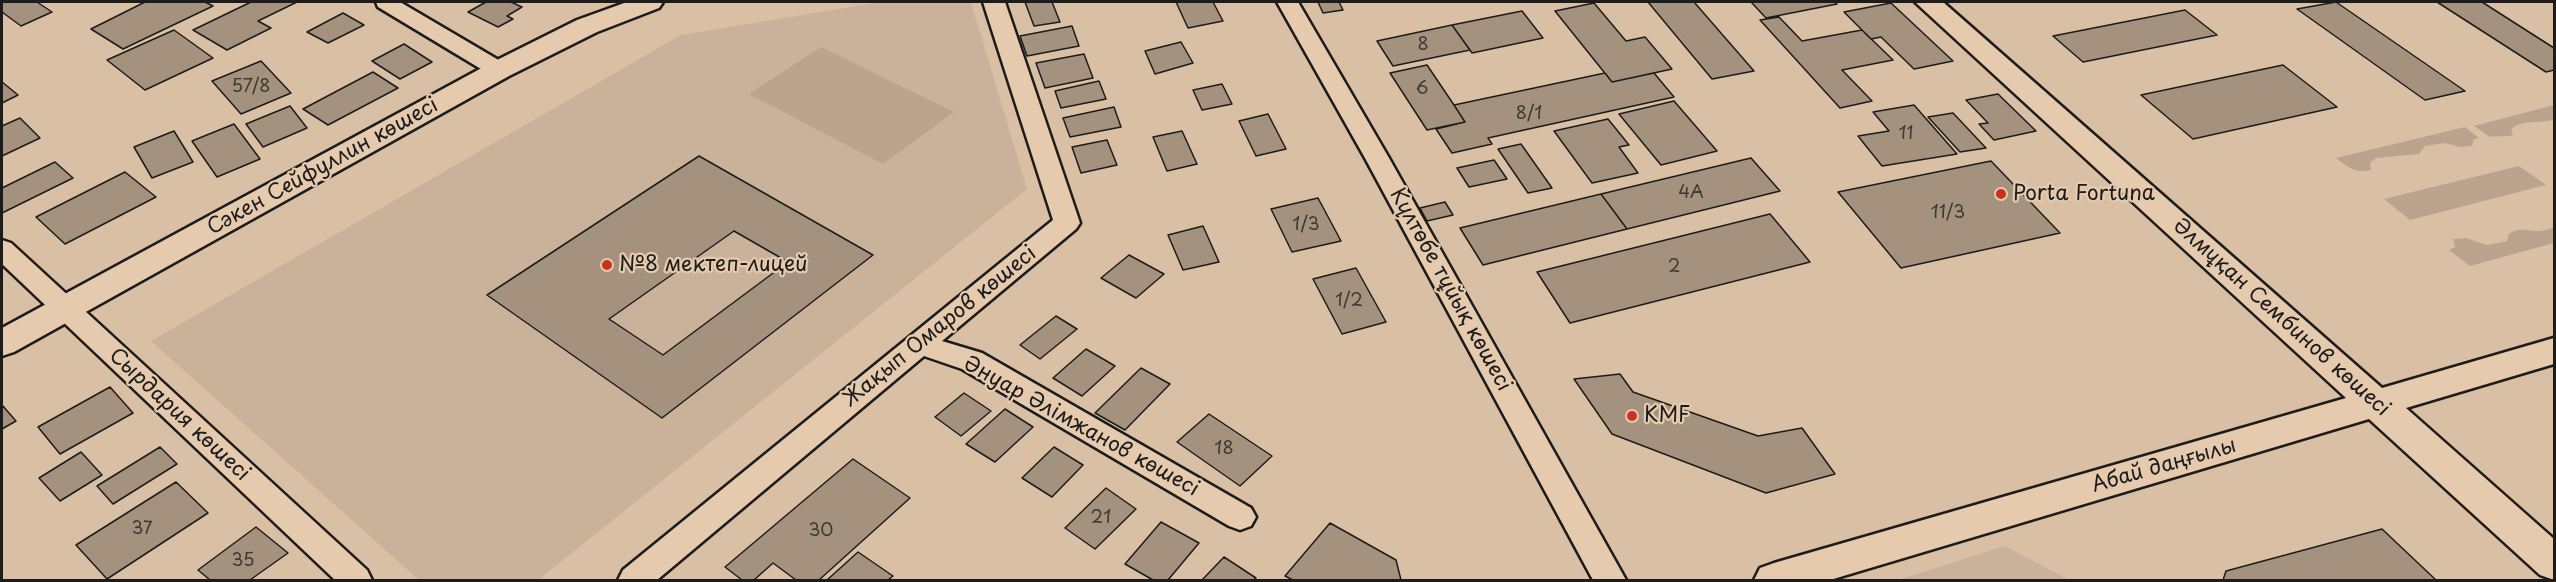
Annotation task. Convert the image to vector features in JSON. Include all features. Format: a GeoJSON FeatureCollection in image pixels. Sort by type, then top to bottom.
{"type":"FeatureCollection","features":[{"type":"Feature","properties":{"kind":"street"},"geometry":{"type":"LineString","coordinates":[[386,2],[494,67]]}},
{"type":"Feature","properties":{"kind":"street","name":"Сәкен Сейфуллин көшесі"},"geometry":{"type":"LineString","coordinates":[[2,328],[60,303],[494,67],[552,30],[619,2]]}},
{"type":"Feature","properties":{"kind":"street","name":"Сәкен Сейфуллин көшесі"},"geometry":{"type":"LineString","coordinates":[[494,67],[587,26],[650,2]]}},
{"type":"Feature","properties":{"kind":"street","name":"Жақып Омаров көшесі"},"geometry":{"type":"LineString","coordinates":[[634,580],[1067,223],[994,2]]}},
{"type":"Feature","properties":{"kind":"street","name":"Күлтөбе тұйық көшесі"},"geometry":{"type":"LineString","coordinates":[[1287,2],[1377,158],[1610,580]]}},
{"type":"Feature","properties":{"kind":"street","name":"Әлмұқан Сембинов көшесі"},"geometry":{"type":"LineString","coordinates":[[1928,2],[2554,563]]}},
{"type":"Feature","properties":{"kind":"street","name":"Сырдария көшесі"},"geometry":{"type":"LineString","coordinates":[[2,249],[356,580]]}},
{"type":"Feature","properties":{"kind":"street","name":"Сәкен Сейфуллин көшесі"},"geometry":{"type":"LineString","coordinates":[[2,343],[60,303]]}},
{"type":"Feature","properties":{"kind":"street","name":"Әнуар Әлімжанов көшесі"},"geometry":{"type":"LineString","coordinates":[[918,344],[972,362],[1240,517]]}},
{"type":"Feature","properties":{"kind":"street","name":"Абай даңғылы"},"geometry":{"type":"LineString","coordinates":[[1774,580],[2554,351]]}},
{"type":"Feature","properties":{"kind":"shaded area","name":"№8 мектеп-лицей"},"geometry":{"type":"Polygon","coordinates":[[[881,2],[971,2],[1027,189],[538,580],[419,580],[151,341],[681,35],[881,2]]]}},
{"type":"Feature","properties":{"kind":"shaded area"},"geometry":{"type":"Polygon","coordinates":[[[821,47],[954,112],[883,164],[749,94],[821,47]]]}},
{"type":"Feature","properties":{"kind":"shaded area"},"geometry":{"type":"Polygon","coordinates":[[[2554,105],[2554,119],[2521,124],[2511,129],[2513,135],[2510,136],[2490,137],[2474,126],[2554,105]]]}},
{"type":"Feature","properties":{"kind":"shaded area"},"geometry":{"type":"Polygon","coordinates":[[[2465,127],[2479,138],[2474,139],[2472,146],[2460,147],[2445,143],[2425,146],[2419,154],[2376,158],[2370,163],[2371,170],[2366,171],[2352,169],[2336,158],[2465,127]]]}},
{"type":"Feature","properties":{"kind":"shaded area"},"geometry":{"type":"Polygon","coordinates":[[[2519,166],[2546,185],[2410,220],[2384,199],[2519,166]]]}},
{"type":"Feature","properties":{"kind":"shaded area"},"geometry":{"type":"Polygon","coordinates":[[[2554,227],[2554,243],[2470,266],[2449,250],[2455,247],[2453,239],[2466,238],[2487,245],[2507,241],[2509,234],[2517,230],[2541,231],[2554,227]]]}},
{"type":"Feature","properties":{"kind":"shaded area"},"geometry":{"type":"Polygon","coordinates":[[[2005,546],[2069,580],[1898,580],[2005,546]]]}},
{"type":"Feature","properties":{"kind":"building"},"geometry":{"type":"Polygon","coordinates":[[[2,2],[37,2],[52,12],[21,26],[2,12],[2,2]]]}},
{"type":"Feature","properties":{"kind":"building"},"geometry":{"type":"Polygon","coordinates":[[[145,2],[205,2],[213,6],[123,49],[91,29],[145,2]]]}},
{"type":"Feature","properties":{"kind":"building"},"geometry":{"type":"Polygon","coordinates":[[[251,2],[297,2],[258,21],[271,28],[227,50],[193,30],[251,2]]]}},
{"type":"Feature","properties":{"kind":"building"},"geometry":{"type":"Polygon","coordinates":[[[486,2],[511,2],[522,7],[507,16],[513,19],[498,27],[468,12],[486,2]]]}},
{"type":"Feature","properties":{"kind":"building"},"geometry":{"type":"Polygon","coordinates":[[[1025,2],[1052,2],[1060,22],[1034,26],[1025,2]]]}},
{"type":"Feature","properties":{"kind":"building"},"geometry":{"type":"Polygon","coordinates":[[[1176,2],[1213,2],[1223,21],[1188,28],[1176,2]]]}},
{"type":"Feature","properties":{"kind":"building"},"geometry":{"type":"Polygon","coordinates":[[[1318,2],[1339,2],[1343,10],[1323,13],[1318,2]]]}},
{"type":"Feature","properties":{"kind":"building"},"geometry":{"type":"Polygon","coordinates":[[[1648,2],[1694,2],[1754,71],[1712,79],[1648,2]]]}},
{"type":"Feature","properties":{"kind":"building"},"geometry":{"type":"Polygon","coordinates":[[[1751,2],[1834,2],[1837,4],[1766,18],[1751,2]]]}},
{"type":"Feature","properties":{"kind":"building"},"geometry":{"type":"Polygon","coordinates":[[[2336,2],[2465,91],[2425,100],[2297,9],[2336,2]]]}},
{"type":"Feature","properties":{"kind":"building"},"geometry":{"type":"Polygon","coordinates":[[[2437,2],[2482,2],[2554,48],[2554,70],[2546,72],[2437,2]]]}},
{"type":"Feature","properties":{"kind":"building"},"geometry":{"type":"Polygon","coordinates":[[[1594,3],[1626,41],[1645,37],[1672,69],[1612,82],[1555,11],[1594,3]]]}},
{"type":"Feature","properties":{"kind":"building"},"geometry":{"type":"Polygon","coordinates":[[[1891,3],[1953,61],[1914,69],[1881,37],[1871,39],[1844,12],[1891,3]]]}},
{"type":"Feature","properties":{"kind":"building"},"geometry":{"type":"Polygon","coordinates":[[[2185,10],[2217,35],[2083,62],[2053,36],[2185,10]]]}},
{"type":"Feature","properties":{"kind":"building"},"geometry":{"type":"Polygon","coordinates":[[[1522,11],[1543,38],[1472,53],[1452,25],[1522,11]]]}},
{"type":"Feature","properties":{"kind":"building"},"geometry":{"type":"Polygon","coordinates":[[[343,13],[364,25],[328,43],[307,32],[343,13]]]}},
{"type":"Feature","properties":{"kind":"building"},"geometry":{"type":"Polygon","coordinates":[[[1779,17],[1802,41],[1862,30],[1893,60],[1842,70],[1872,101],[1840,108],[1760,20],[1779,17]]]}},
{"type":"Feature","properties":{"kind":"building"},"geometry":{"type":"Polygon","coordinates":[[[1452,25],[1470,50],[1393,66],[1377,41],[1452,25]]]}},
{"type":"Feature","properties":{"kind":"building"},"geometry":{"type":"Polygon","coordinates":[[[1072,26],[1079,46],[1027,56],[1020,36],[1072,26]]]}},
{"type":"Feature","properties":{"kind":"building"},"geometry":{"type":"Polygon","coordinates":[[[174,30],[213,58],[145,90],[107,60],[174,30]]]}},
{"type":"Feature","properties":{"kind":"building"},"geometry":{"type":"Polygon","coordinates":[[[1181,42],[1193,63],[1155,74],[1145,51],[1181,42]]]}},
{"type":"Feature","properties":{"kind":"building"},"geometry":{"type":"Polygon","coordinates":[[[404,44],[432,62],[400,79],[372,61],[404,44]]]}},
{"type":"Feature","properties":{"kind":"building"},"geometry":{"type":"Polygon","coordinates":[[[1084,54],[1093,78],[1045,88],[1036,63],[1084,54]]]}},
{"type":"Feature","properties":{"kind":"building"},"geometry":{"type":"Polygon","coordinates":[[[261,61],[291,93],[241,114],[212,81],[261,61]]]}},
{"type":"Feature","properties":{"kind":"building"},"geometry":{"type":"Polygon","coordinates":[[[1427,65],[1465,122],[1427,130],[1390,73],[1427,65]]]}},
{"type":"Feature","properties":{"kind":"building"},"geometry":{"type":"Polygon","coordinates":[[[2283,65],[2337,107],[2193,139],[2141,95],[2283,65]]]}},
{"type":"Feature","properties":{"kind":"building"},"geometry":{"type":"Polygon","coordinates":[[[373,72],[398,88],[328,125],[303,109],[373,72]]]}},
{"type":"Feature","properties":{"kind":"building"},"geometry":{"type":"Polygon","coordinates":[[[1605,73],[1612,82],[1654,73],[1674,97],[1488,138],[1492,144],[1452,153],[1436,129],[1465,122],[1454,105],[1605,73]]]}},
{"type":"Feature","properties":{"kind":"building"},"geometry":{"type":"Polygon","coordinates":[[[1099,81],[1106,99],[1061,108],[1055,91],[1099,81]]]}},
{"type":"Feature","properties":{"kind":"building"},"geometry":{"type":"Polygon","coordinates":[[[2,82],[18,95],[2,103],[2,82]]]}},
{"type":"Feature","properties":{"kind":"building"},"geometry":{"type":"Polygon","coordinates":[[[1222,84],[1232,104],[1202,110],[1193,90],[1222,84]]]}},
{"type":"Feature","properties":{"kind":"building"},"geometry":{"type":"Polygon","coordinates":[[[1998,94],[2036,131],[1994,140],[1979,124],[1988,123],[1966,100],[1998,94]]]}},
{"type":"Feature","properties":{"kind":"building"},"geometry":{"type":"Polygon","coordinates":[[[1674,101],[1717,151],[1661,165],[1619,114],[1674,101]]]}},
{"type":"Feature","properties":{"kind":"building"},"geometry":{"type":"Polygon","coordinates":[[[1914,105],[1957,154],[1882,166],[1858,136],[1889,131],[1873,112],[1914,105]]]}},
{"type":"Feature","properties":{"kind":"building"},"geometry":{"type":"Polygon","coordinates":[[[290,106],[307,128],[263,147],[246,124],[290,106]]]}},
{"type":"Feature","properties":{"kind":"building"},"geometry":{"type":"Polygon","coordinates":[[[1114,107],[1121,127],[1070,137],[1063,118],[1114,107]]]}},
{"type":"Feature","properties":{"kind":"building"},"geometry":{"type":"Polygon","coordinates":[[[1953,113],[1986,148],[1960,152],[1928,117],[1953,113]]]}},
{"type":"Feature","properties":{"kind":"building"},"geometry":{"type":"Polygon","coordinates":[[[1268,114],[1286,149],[1256,156],[1239,121],[1268,114]]]}},
{"type":"Feature","properties":{"kind":"building"},"geometry":{"type":"Polygon","coordinates":[[[20,118],[40,138],[2,156],[2,126],[20,118]]]}},
{"type":"Feature","properties":{"kind":"building"},"geometry":{"type":"Polygon","coordinates":[[[1608,119],[1629,145],[1619,147],[1638,173],[1592,183],[1554,131],[1608,119]]]}},
{"type":"Feature","properties":{"kind":"building"},"geometry":{"type":"Polygon","coordinates":[[[234,124],[260,159],[217,177],[192,141],[234,124]]]}},
{"type":"Feature","properties":{"kind":"building"},"geometry":{"type":"Polygon","coordinates":[[[174,131],[193,162],[152,178],[134,147],[174,131]]]}},
{"type":"Feature","properties":{"kind":"building"},"geometry":{"type":"Polygon","coordinates":[[[1182,131],[1197,164],[1167,171],[1153,137],[1182,131]]]}},
{"type":"Feature","properties":{"kind":"building"},"geometry":{"type":"Polygon","coordinates":[[[1107,140],[1117,165],[1081,173],[1072,147],[1107,140]]]}},
{"type":"Feature","properties":{"kind":"building"},"geometry":{"type":"Polygon","coordinates":[[[1521,144],[1552,188],[1528,193],[1498,149],[1521,144]]]}},
{"type":"Feature","properties":{"kind":"building"},"geometry":{"type":"Polygon","coordinates":[[[699,156],[873,255],[662,418],[487,295],[699,156]],[[734,231],[609,319],[663,355],[788,262],[734,231]]]}},
{"type":"Feature","properties":{"kind":"building"},"geometry":{"type":"Polygon","coordinates":[[[1751,158],[1780,191],[1627,229],[1601,194],[1751,158]]]}},
{"type":"Feature","properties":{"kind":"building"},"geometry":{"type":"Polygon","coordinates":[[[1494,160],[1507,179],[1469,187],[1457,168],[1494,160]]]}},
{"type":"Feature","properties":{"kind":"building"},"geometry":{"type":"Polygon","coordinates":[[[1991,161],[2060,233],[1901,268],[1838,192],[1991,161]]]}},
{"type":"Feature","properties":{"kind":"building"},"geometry":{"type":"Polygon","coordinates":[[[55,162],[73,178],[2,213],[2,188],[55,162]]]}},
{"type":"Feature","properties":{"kind":"building"},"geometry":{"type":"Polygon","coordinates":[[[125,172],[156,197],[65,244],[36,217],[125,172]]]}},
{"type":"Feature","properties":{"kind":"building"},"geometry":{"type":"Polygon","coordinates":[[[1601,194],[1627,229],[1483,265],[1460,228],[1601,194]]]}},
{"type":"Feature","properties":{"kind":"building"},"geometry":{"type":"Polygon","coordinates":[[[1318,198],[1341,241],[1292,252],[1271,209],[1318,198]]]}},
{"type":"Feature","properties":{"kind":"building"},"geometry":{"type":"Polygon","coordinates":[[[1445,202],[1453,215],[1427,221],[1420,208],[1445,202]]]}},
{"type":"Feature","properties":{"kind":"building"},"geometry":{"type":"Polygon","coordinates":[[[1770,214],[1810,262],[1570,323],[1537,272],[1770,214]]]}},
{"type":"Feature","properties":{"kind":"building"},"geometry":{"type":"Polygon","coordinates":[[[1203,226],[1219,262],[1183,270],[1168,235],[1203,226]]]}},
{"type":"Feature","properties":{"kind":"building"},"geometry":{"type":"Polygon","coordinates":[[[1129,255],[1164,274],[1136,298],[1101,278],[1129,255]]]}},
{"type":"Feature","properties":{"kind":"building"},"geometry":{"type":"Polygon","coordinates":[[[1356,268],[1386,322],[1342,334],[1313,279],[1356,268]]]}},
{"type":"Feature","properties":{"kind":"building"},"geometry":{"type":"Polygon","coordinates":[[[1056,316],[1077,329],[1040,359],[1020,345],[1056,316]]]}},
{"type":"Feature","properties":{"kind":"building"},"geometry":{"type":"Polygon","coordinates":[[[1086,349],[1115,366],[1082,396],[1053,378],[1086,349]]]}},
{"type":"Feature","properties":{"kind":"building"},"geometry":{"type":"Polygon","coordinates":[[[1141,368],[1170,384],[1125,430],[1095,413],[1141,368]]]}},
{"type":"Feature","properties":{"kind":"building"},"geometry":{"type":"Polygon","coordinates":[[[1620,374],[1633,392],[1758,436],[1802,428],[1835,474],[1766,493],[1612,434],[1574,379],[1620,374]]]}},
{"type":"Feature","properties":{"kind":"building"},"geometry":{"type":"Polygon","coordinates":[[[110,387],[133,413],[60,454],[38,427],[110,387]]]}},
{"type":"Feature","properties":{"kind":"building"},"geometry":{"type":"Polygon","coordinates":[[[964,393],[991,411],[961,436],[935,417],[964,393]]]}},
{"type":"Feature","properties":{"kind":"building"},"geometry":{"type":"Polygon","coordinates":[[[2,405],[16,421],[2,429],[2,405]]]}},
{"type":"Feature","properties":{"kind":"building"},"geometry":{"type":"Polygon","coordinates":[[[1005,409],[1033,427],[995,462],[966,444],[1005,409]]]}},
{"type":"Feature","properties":{"kind":"building"},"geometry":{"type":"Polygon","coordinates":[[[1209,414],[1272,456],[1240,486],[1177,442],[1209,414]]]}},
{"type":"Feature","properties":{"kind":"building"},"geometry":{"type":"Polygon","coordinates":[[[160,447],[177,464],[113,504],[97,486],[160,447]]]}},
{"type":"Feature","properties":{"kind":"building"},"geometry":{"type":"Polygon","coordinates":[[[1054,447],[1083,465],[1052,497],[1022,478],[1054,447]]]}},
{"type":"Feature","properties":{"kind":"building"},"geometry":{"type":"Polygon","coordinates":[[[81,452],[102,475],[60,501],[39,478],[81,452]]]}},
{"type":"Feature","properties":{"kind":"building"},"geometry":{"type":"Polygon","coordinates":[[[853,459],[910,498],[819,580],[796,580],[773,563],[754,580],[742,580],[725,567],[853,459]]]}},
{"type":"Feature","properties":{"kind":"building"},"geometry":{"type":"Polygon","coordinates":[[[176,482],[208,513],[107,579],[76,545],[176,482]]]}},
{"type":"Feature","properties":{"kind":"building"},"geometry":{"type":"Polygon","coordinates":[[[1106,488],[1136,509],[1095,549],[1065,528],[1106,488]]]}},
{"type":"Feature","properties":{"kind":"building"},"geometry":{"type":"Polygon","coordinates":[[[1161,522],[1199,543],[1168,580],[1153,580],[1125,564],[1161,522]]]}},
{"type":"Feature","properties":{"kind":"building"},"geometry":{"type":"Polygon","coordinates":[[[1330,523],[1396,560],[1401,580],[1293,580],[1285,576],[1330,523]]]}},
{"type":"Feature","properties":{"kind":"building"},"geometry":{"type":"Polygon","coordinates":[[[256,527],[288,553],[250,580],[210,580],[198,570],[256,527]]]}},
{"type":"Feature","properties":{"kind":"building"},"geometry":{"type":"Polygon","coordinates":[[[2382,529],[2436,580],[2223,580],[2226,571],[2382,529]]]}},
{"type":"Feature","properties":{"kind":"building"},"geometry":{"type":"Polygon","coordinates":[[[858,552],[893,576],[888,580],[827,580],[858,552]]]}},
{"type":"Feature","properties":{"kind":"building"},"geometry":{"type":"Polygon","coordinates":[[[1224,557],[1256,578],[1253,580],[1202,580],[1224,557]]]}},
{"type":"Feature","properties":{"kind":"place","name":"Porta Fortuna"},"geometry":{"type":"Point","coordinates":[2001,194]}},
{"type":"Feature","properties":{"kind":"place","name":"№8 мектеп-лицей"},"geometry":{"type":"Point","coordinates":[607,265]}},
{"type":"Feature","properties":{"kind":"place","name":"KMF"},"geometry":{"type":"Point","coordinates":[1632,416]}}]}
